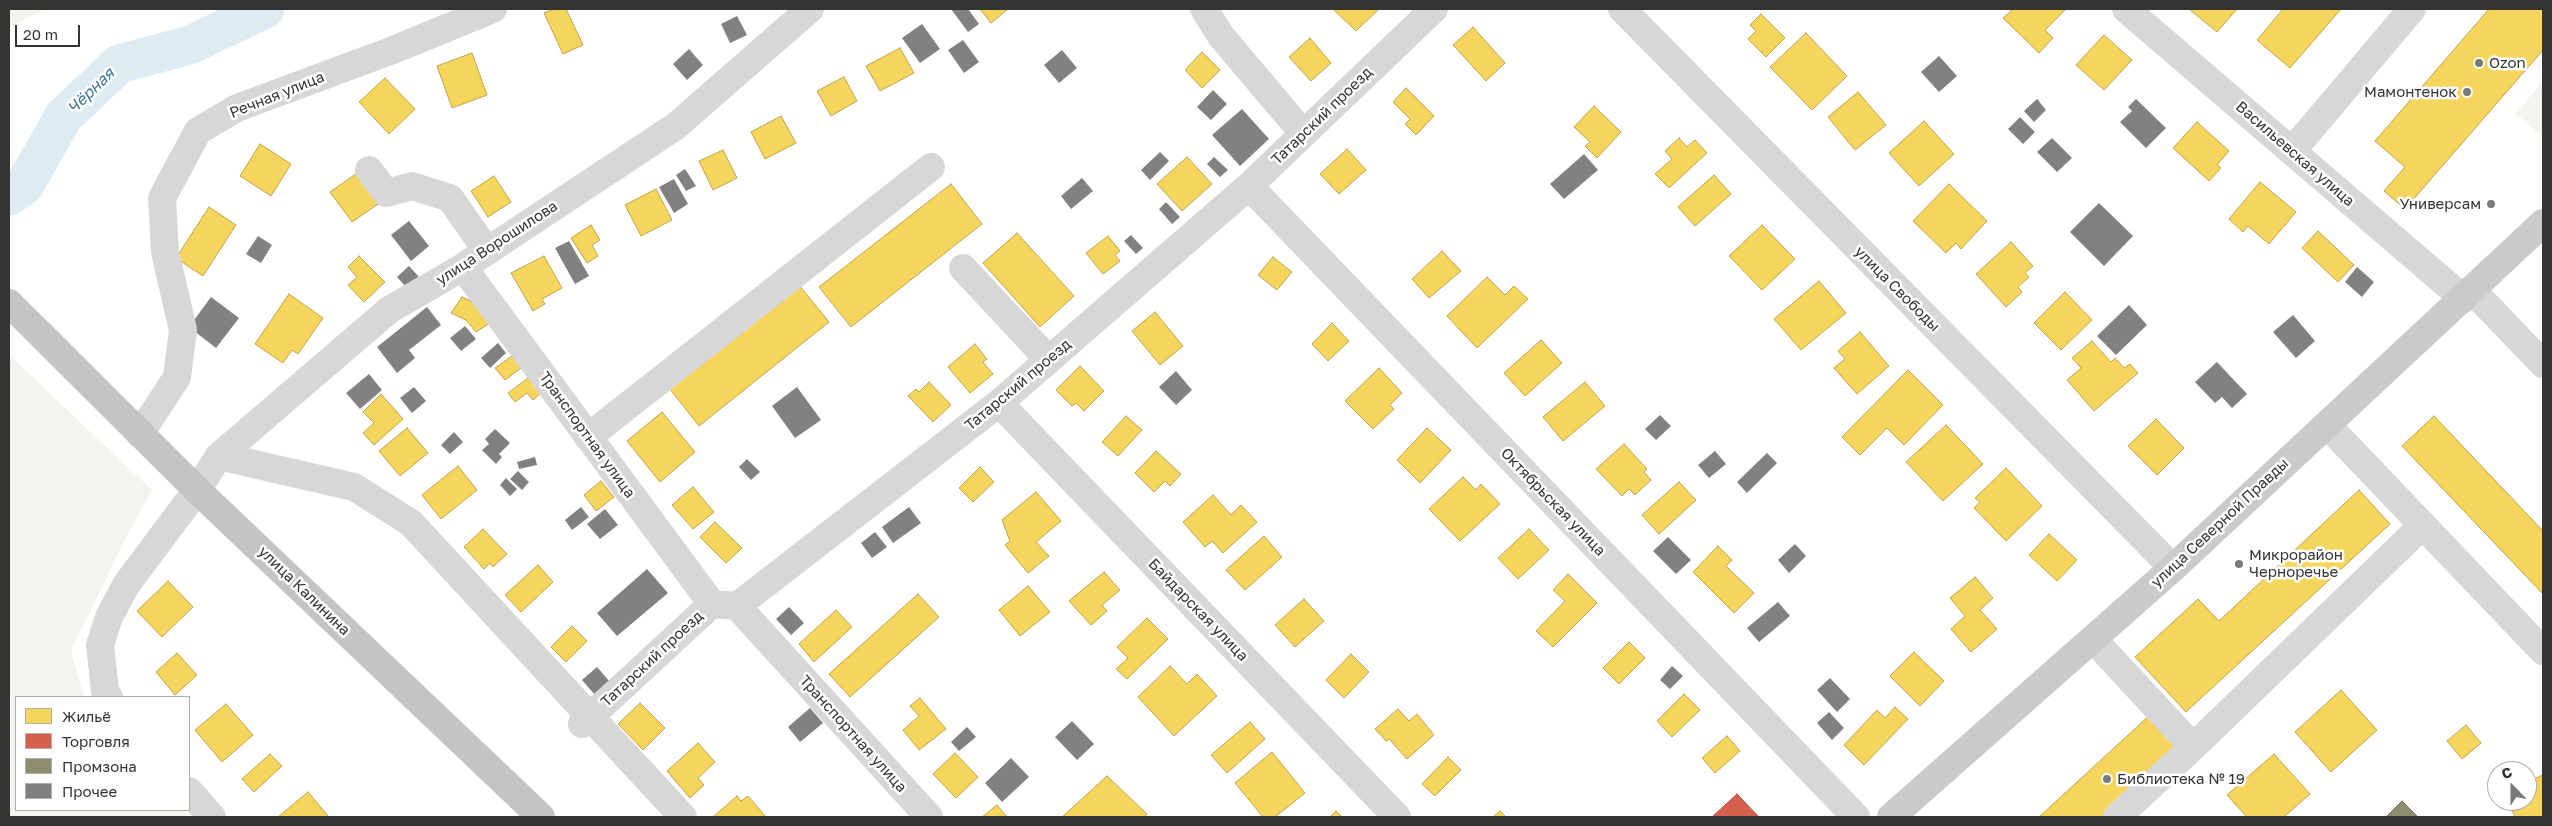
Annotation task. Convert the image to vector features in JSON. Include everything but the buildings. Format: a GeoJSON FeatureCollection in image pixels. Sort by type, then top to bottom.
{"type":"FeatureCollection","features":[{"type":"Feature","properties":{"kind":"highway","name":"улица Калинина"},"geometry":{"type":"LineString","coordinates":[[9,303],[196,490],[541,817]]}},
{"type":"Feature","properties":{"kind":"main road","name":"улица Северной Правды"},"geometry":{"type":"LineString","coordinates":[[1891,817],[2172,568],[2469,295],[2543,223]]}},
{"type":"Feature","properties":{"kind":"street","name":"Речная улица"},"geometry":{"type":"LineString","coordinates":[[140,434],[177,377],[183,330],[165,252],[162,198],[198,131],[237,108],[393,50],[493,9]]}},
{"type":"Feature","properties":{"kind":"street","name":"улица Ворошилова"},"geometry":{"type":"LineString","coordinates":[[108,696],[105,691],[100,645],[109,617],[126,585],[219,456],[390,310],[487,251],[676,126],[810,9]]}},
{"type":"Feature","properties":{"kind":"street"},"geometry":{"type":"LineString","coordinates":[[1204,9],[1221,36],[1304,133]]}},
{"type":"Feature","properties":{"kind":"street","name":"Татарский проезд"},"geometry":{"type":"LineString","coordinates":[[587,720],[724,605],[999,403],[1249,186],[1434,9]]}},
{"type":"Feature","properties":{"kind":"street","name":"улица Свободы"},"geometry":{"type":"LineString","coordinates":[[1622,9],[2172,568]]}},
{"type":"Feature","properties":{"kind":"street","name":"Васильевская улица"},"geometry":{"type":"LineString","coordinates":[[2126,9],[2292,151],[2469,295],[2543,364]]}},
{"type":"Feature","properties":{"kind":"street"},"geometry":{"type":"LineString","coordinates":[[2292,151],[2412,9]]}},
{"type":"Feature","properties":{"kind":"street"},"geometry":{"type":"LineString","coordinates":[[588,437],[931,167]]}},
{"type":"Feature","properties":{"kind":"street"},"geometry":{"type":"LineString","coordinates":[[369,170],[386,192],[412,186],[450,198],[487,251]]}},
{"type":"Feature","properties":{"kind":"street","name":"Октябрьская улица"},"geometry":{"type":"LineString","coordinates":[[1249,186],[1856,817]]}},
{"type":"Feature","properties":{"kind":"street","name":"Транспортная улица"},"geometry":{"type":"LineString","coordinates":[[463,266],[588,437],[724,605],[929,817]]}},
{"type":"Feature","properties":{"kind":"street"},"geometry":{"type":"LineString","coordinates":[[963,268],[1049,360]]}},
{"type":"Feature","properties":{"kind":"street","name":"Байдарская улица"},"geometry":{"type":"LineString","coordinates":[[999,403],[1397,817]]}},
{"type":"Feature","properties":{"kind":"street"},"geometry":{"type":"LineString","coordinates":[[2327,425],[2543,651]]}},
{"type":"Feature","properties":{"kind":"street"},"geometry":{"type":"LineString","coordinates":[[219,456],[354,486],[411,523],[587,720],[683,817]]}},
{"type":"Feature","properties":{"kind":"street"},"geometry":{"type":"LineString","coordinates":[[2117,817],[2193,747],[2423,525]]}},
{"type":"Feature","properties":{"kind":"street"},"geometry":{"type":"LineString","coordinates":[[2093,639],[2193,747]]}},
{"type":"Feature","properties":{"kind":"street"},"geometry":{"type":"LineString","coordinates":[[190,792],[212,817]]}},
{"type":"Feature","properties":{"kind":"shaded area"},"geometry":{"type":"Polygon","coordinates":[[[9,9],[45,9],[9,27],[9,9]]]}},
{"type":"Feature","properties":{"kind":"shaded area"},"geometry":{"type":"Polygon","coordinates":[[[2543,82],[2543,138],[2515,113],[2543,82]]]}},
{"type":"Feature","properties":{"kind":"shaded area"},"geometry":{"type":"Polygon","coordinates":[[[9,355],[152,490],[122,546],[71,651],[84,696],[15,696],[15,811],[184,811],[190,817],[9,817],[9,355]]]}},
{"type":"Feature","properties":{"kind":"waterway","name":"Чёрная"},"geometry":{"type":"LineString","coordinates":[[9,196],[24,186],[64,116],[119,64],[190,45],[265,9]]}},
{"type":"Feature","properties":{"kind":"place","name":"Ozon"},"geometry":{"type":"Point","coordinates":[2479,63]}},
{"type":"Feature","properties":{"kind":"place","name":"Мамонтенок"},"geometry":{"type":"Point","coordinates":[2467,92]}},
{"type":"Feature","properties":{"kind":"place","name":"Универсам"},"geometry":{"type":"Point","coordinates":[2491,204]}},
{"type":"Feature","properties":{"kind":"place","name":"Микрорайон Черноречье"},"geometry":{"type":"Point","coordinates":[2239,564]}},
{"type":"Feature","properties":{"kind":"place","name":"Библиотека № 19"},"geometry":{"type":"Point","coordinates":[2107,779]}}]}
